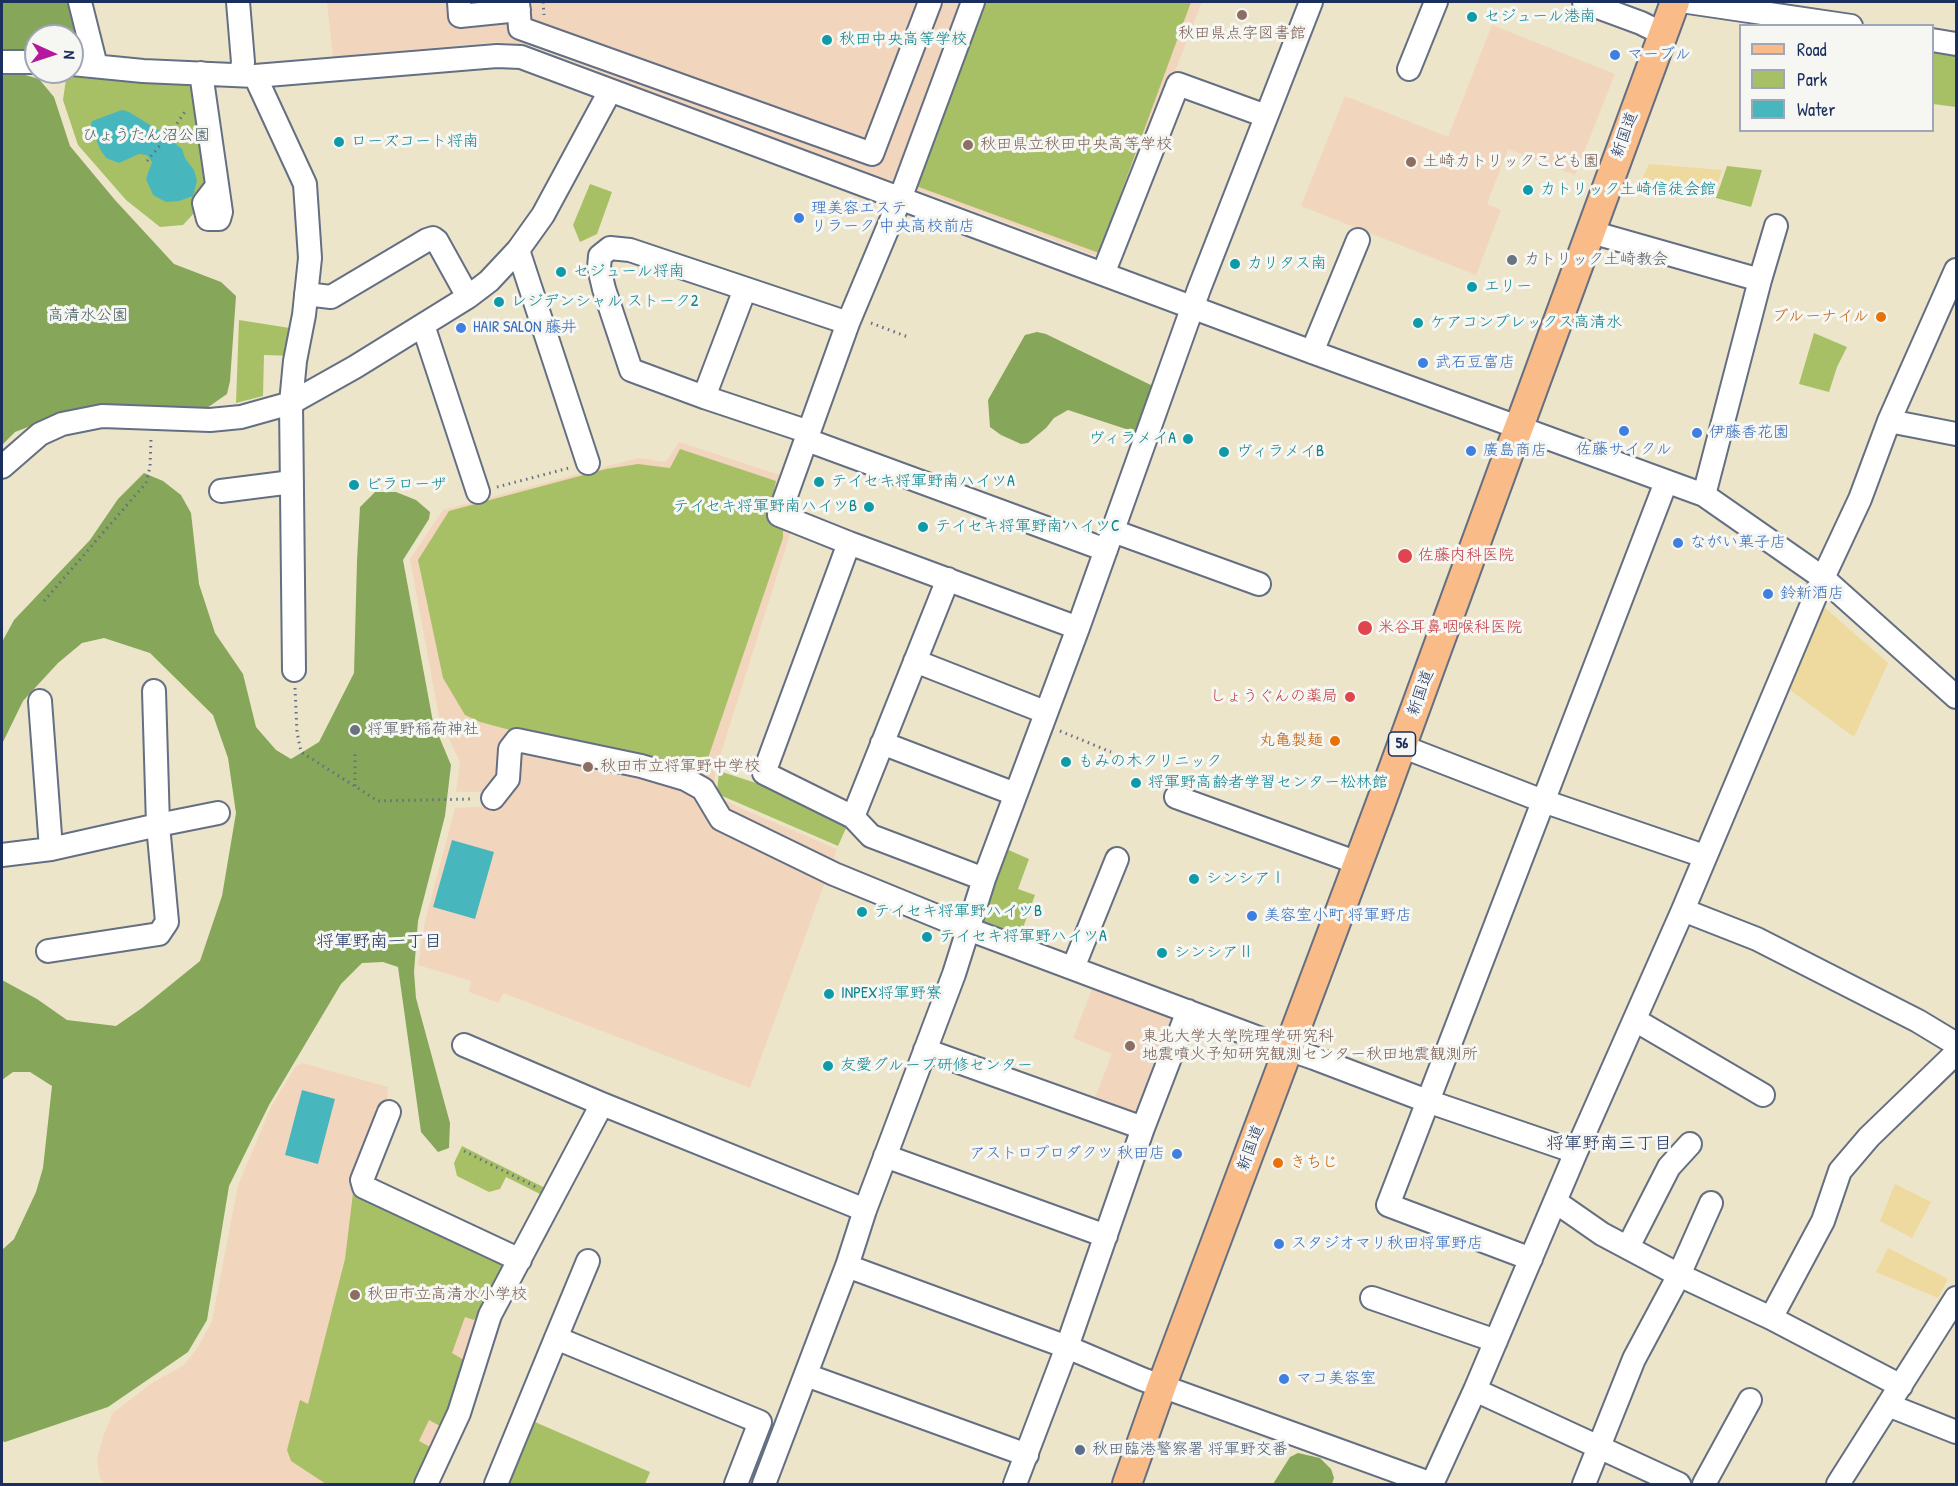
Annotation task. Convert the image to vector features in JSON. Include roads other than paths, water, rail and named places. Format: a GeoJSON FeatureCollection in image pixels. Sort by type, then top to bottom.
{"type":"FeatureCollection","features":[{"type":"Feature","properties":{"kind":"main road","name":"新国道"},"geometry":{"type":"LineString","coordinates":[[1127,1485],[1162,1385],[1520,428],[1675,2]]}},
{"type":"Feature","properties":{"kind":"street"},"geometry":{"type":"LineString","coordinates":[[80,2],[96,66]]}},
{"type":"Feature","properties":{"kind":"street"},"geometry":{"type":"LineString","coordinates":[[238,2],[243,62],[248,76],[305,184],[310,258],[291,403],[294,670]]}},
{"type":"Feature","properties":{"kind":"street"},"geometry":{"type":"LineString","coordinates":[[459,2],[460,16],[518,6],[520,28],[872,154],[930,2]]}},
{"type":"Feature","properties":{"kind":"street"},"geometry":{"type":"LineString","coordinates":[[973,2],[900,199],[850,319],[779,515],[1078,628]]}},
{"type":"Feature","properties":{"kind":"street"},"geometry":{"type":"LineString","coordinates":[[772,1482],[806,1375],[925,1050],[984,879],[1078,628],[1193,307],[1311,2]]}},
{"type":"Feature","properties":{"kind":"street"},"geometry":{"type":"LineString","coordinates":[[1408,69],[1436,2]]}},
{"type":"Feature","properties":{"kind":"street"},"geometry":{"type":"LineString","coordinates":[[1584,2],[1641,23],[1663,34]]}},
{"type":"Feature","properties":{"kind":"street"},"geometry":{"type":"LineString","coordinates":[[1688,2],[1837,24]]}},
{"type":"Feature","properties":{"kind":"street"},"geometry":{"type":"LineString","coordinates":[[1934,40],[1956,44]]}},
{"type":"Feature","properties":{"kind":"street"},"geometry":{"type":"LineString","coordinates":[[84,65],[143,71],[248,76],[497,56],[521,57],[1312,352],[1704,495],[1823,578],[1956,697]]}},
{"type":"Feature","properties":{"kind":"street"},"geometry":{"type":"LineString","coordinates":[[2,62],[24,62]]}},
{"type":"Feature","properties":{"kind":"street"},"geometry":{"type":"LineString","coordinates":[[201,73],[217,186]]}},
{"type":"Feature","properties":{"kind":"street"},"geometry":{"type":"LineString","coordinates":[[1103,274],[1178,84],[1266,116]]}},
{"type":"Feature","properties":{"kind":"street"},"geometry":{"type":"LineString","coordinates":[[2,467],[40,434],[62,424],[102,416],[210,420],[230,418],[291,403],[423,325],[489,281],[518,250],[543,215],[610,91]]}},
{"type":"Feature","properties":{"kind":"street"},"geometry":{"type":"LineString","coordinates":[[1704,495],[1776,226]]}},
{"type":"Feature","properties":{"kind":"street"},"geometry":{"type":"LineString","coordinates":[[1591,232],[1760,280]]}},
{"type":"Feature","properties":{"kind":"street"},"geometry":{"type":"LineString","coordinates":[[306,294],[331,297],[434,238],[468,297]]}},
{"type":"Feature","properties":{"kind":"street"},"geometry":{"type":"LineString","coordinates":[[1312,352],[1358,240]]}},
{"type":"Feature","properties":{"kind":"street"},"geometry":{"type":"LineString","coordinates":[[850,319],[745,289],[630,250],[610,248],[600,256],[599,268],[604,289],[632,370],[808,436],[1109,541],[1259,584]]}},
{"type":"Feature","properties":{"kind":"street"},"geometry":{"type":"LineString","coordinates":[[518,250],[588,463]]}},
{"type":"Feature","properties":{"kind":"street"},"geometry":{"type":"LineString","coordinates":[[847,1266],[1432,1485],[1683,910],[1823,578],[1860,499],[1889,421],[1956,270]]}},
{"type":"Feature","properties":{"kind":"street"},"geometry":{"type":"LineString","coordinates":[[704,397],[745,289]]}},
{"type":"Feature","properties":{"kind":"street"},"geometry":{"type":"LineString","coordinates":[[423,325],[477,492]]}},
{"type":"Feature","properties":{"kind":"street"},"geometry":{"type":"LineString","coordinates":[[1889,421],[1956,434]]}},
{"type":"Feature","properties":{"kind":"street"},"geometry":{"type":"LineString","coordinates":[[221,491],[292,482]]}},
{"type":"Feature","properties":{"kind":"street"},"geometry":{"type":"LineString","coordinates":[[1531,1259],[1388,1205],[1426,1101],[1666,482]]}},
{"type":"Feature","properties":{"kind":"street"},"geometry":{"type":"LineString","coordinates":[[849,543],[764,773],[853,817],[871,836],[984,879]]}},
{"type":"Feature","properties":{"kind":"street"},"geometry":{"type":"LineString","coordinates":[[853,817],[948,579]]}},
{"type":"Feature","properties":{"kind":"street"},"geometry":{"type":"LineString","coordinates":[[915,661],[1043,718]]}},
{"type":"Feature","properties":{"kind":"street"},"geometry":{"type":"LineString","coordinates":[[48,951],[159,934],[167,922],[158,825],[154,691]]}},
{"type":"Feature","properties":{"kind":"street"},"geometry":{"type":"LineString","coordinates":[[40,701],[51,849]]}},
{"type":"Feature","properties":{"kind":"street"},"geometry":{"type":"LineString","coordinates":[[494,798],[508,779],[510,749],[518,740],[641,766],[685,779],[703,789],[721,819],[834,874],[968,929],[1426,1101],[1576,1152]]}},
{"type":"Feature","properties":{"kind":"street"},"geometry":{"type":"LineString","coordinates":[[882,743],[1015,794]]}},
{"type":"Feature","properties":{"kind":"street"},"geometry":{"type":"LineString","coordinates":[[1401,746],[1543,801],[1704,856]]}},
{"type":"Feature","properties":{"kind":"street"},"geometry":{"type":"LineString","coordinates":[[1176,797],[1358,863]]}},
{"type":"Feature","properties":{"kind":"street"},"geometry":{"type":"LineString","coordinates":[[2,855],[51,849],[218,813]]}},
{"type":"Feature","properties":{"kind":"street"},"geometry":{"type":"LineString","coordinates":[[1073,968],[1117,859]]}},
{"type":"Feature","properties":{"kind":"street"},"geometry":{"type":"LineString","coordinates":[[1683,910],[1757,939],[1918,1021],[1956,1044]]}},
{"type":"Feature","properties":{"kind":"street"},"geometry":{"type":"LineString","coordinates":[[1015,1485],[1067,1347],[1143,1128],[1188,1011]]}},
{"type":"Feature","properties":{"kind":"street"},"geometry":{"type":"LineString","coordinates":[[1635,1020],[1763,1095]]}},
{"type":"Feature","properties":{"kind":"street"},"geometry":{"type":"LineString","coordinates":[[464,1045],[602,1104],[865,1210]]}},
{"type":"Feature","properties":{"kind":"street"},"geometry":{"type":"LineString","coordinates":[[925,1050],[1143,1128]]}},
{"type":"Feature","properties":{"kind":"street"},"geometry":{"type":"LineString","coordinates":[[1771,1318],[1823,1221],[1840,1171],[1869,1137],[1956,1053]]}},
{"type":"Feature","properties":{"kind":"street"},"geometry":{"type":"LineString","coordinates":[[426,1485],[459,1413],[490,1315],[602,1104]]}},
{"type":"Feature","properties":{"kind":"street"},"geometry":{"type":"LineString","coordinates":[[389,1112],[362,1180],[364,1187],[520,1260]]}},
{"type":"Feature","properties":{"kind":"street"},"geometry":{"type":"LineString","coordinates":[[1628,1248],[1669,1167],[1690,1144]]}},
{"type":"Feature","properties":{"kind":"street"},"geometry":{"type":"LineString","coordinates":[[885,1156],[1106,1236]]}},
{"type":"Feature","properties":{"kind":"street"},"geometry":{"type":"LineString","coordinates":[[1556,1202],[1628,1248],[1679,1275],[1771,1318],[1894,1396],[1956,1432]]}},
{"type":"Feature","properties":{"kind":"street"},"geometry":{"type":"LineString","coordinates":[[1584,1485],[1634,1359],[1679,1275],[1711,1203]]}},
{"type":"Feature","properties":{"kind":"street"},"geometry":{"type":"LineString","coordinates":[[496,1485],[588,1261]]}},
{"type":"Feature","properties":{"kind":"street"},"geometry":{"type":"LineString","coordinates":[[1372,1298],[1496,1341]]}},
{"type":"Feature","properties":{"kind":"street"},"geometry":{"type":"LineString","coordinates":[[1838,1485],[1956,1298]]}},
{"type":"Feature","properties":{"kind":"street"},"geometry":{"type":"LineString","coordinates":[[556,1338],[760,1422],[736,1485]]}},
{"type":"Feature","properties":{"kind":"street"},"geometry":{"type":"LineString","coordinates":[[806,1375],[1027,1455]]}},
{"type":"Feature","properties":{"kind":"street"},"geometry":{"type":"LineString","coordinates":[[1475,1390],[1679,1485]]}},
{"type":"Feature","properties":{"kind":"street"},"geometry":{"type":"LineString","coordinates":[[1704,1485],[1750,1400]]}},
{"type":"Feature","properties":{"kind":"water"},"geometry":{"type":"Polygon","coordinates":[[[122,110],[160,131],[182,149],[185,158],[194,170],[197,181],[193,196],[179,201],[166,202],[153,195],[146,179],[152,162],[147,155],[139,154],[119,163],[106,158],[91,127],[92,121],[122,110]]]}},
{"type":"Feature","properties":{"kind":"water"},"geometry":{"type":"Polygon","coordinates":[[[452,840],[494,852],[475,919],[433,907],[452,840]]]}},
{"type":"Feature","properties":{"kind":"water"},"geometry":{"type":"Polygon","coordinates":[[[302,1090],[335,1099],[318,1164],[285,1155],[302,1090]]]}},
{"type":"Feature","properties":{"kind":"place","name":"秋田県点字図書館"},"geometry":{"type":"Point","coordinates":[1242,15]}},
{"type":"Feature","properties":{"kind":"place","name":"セジュール港南"},"geometry":{"type":"Point","coordinates":[1472,17]}},
{"type":"Feature","properties":{"kind":"place","name":"秋田中央高等学校"},"geometry":{"type":"Point","coordinates":[827,40]}},
{"type":"Feature","properties":{"kind":"place","name":"マーブル"},"geometry":{"type":"Point","coordinates":[1615,55]}},
{"type":"Feature","properties":{"kind":"place","name":"ローズコート将南"},"geometry":{"type":"Point","coordinates":[339,142]}},
{"type":"Feature","properties":{"kind":"place","name":"秋田県立秋田中央高等学校"},"geometry":{"type":"Point","coordinates":[968,145]}},
{"type":"Feature","properties":{"kind":"place","name":"土崎カトリックこども園"},"geometry":{"type":"Point","coordinates":[1411,162]}},
{"type":"Feature","properties":{"kind":"place","name":"カトリック土崎信徒会館"},"geometry":{"type":"Point","coordinates":[1528,190]}},
{"type":"Feature","properties":{"kind":"place","name":"理美容エステ リラーク 中央高校前店"},"geometry":{"type":"Point","coordinates":[799,218]}},
{"type":"Feature","properties":{"kind":"place","name":"カトリック土崎教会"},"geometry":{"type":"Point","coordinates":[1512,260]}},
{"type":"Feature","properties":{"kind":"place","name":"カリタス南"},"geometry":{"type":"Point","coordinates":[1235,264]}},
{"type":"Feature","properties":{"kind":"place","name":"セジュール将南"},"geometry":{"type":"Point","coordinates":[561,272]}},
{"type":"Feature","properties":{"kind":"place","name":"エリー"},"geometry":{"type":"Point","coordinates":[1472,287]}},
{"type":"Feature","properties":{"kind":"place","name":"レジデンシャル ストーク2"},"geometry":{"type":"Point","coordinates":[499,302]}},
{"type":"Feature","properties":{"kind":"place","name":"ブルーナイル"},"geometry":{"type":"Point","coordinates":[1881,317]}},
{"type":"Feature","properties":{"kind":"place","name":"ケアコンプレックス高清水"},"geometry":{"type":"Point","coordinates":[1418,323]}},
{"type":"Feature","properties":{"kind":"place","name":"HAIR SALON 藤井"},"geometry":{"type":"Point","coordinates":[461,328]}},
{"type":"Feature","properties":{"kind":"place","name":"武石豆富店"},"geometry":{"type":"Point","coordinates":[1423,363]}},
{"type":"Feature","properties":{"kind":"place","name":"佐藤サイクル"},"geometry":{"type":"Point","coordinates":[1624,431]}},
{"type":"Feature","properties":{"kind":"place","name":"伊藤香花園"},"geometry":{"type":"Point","coordinates":[1697,433]}},
{"type":"Feature","properties":{"kind":"place","name":"ヴィラメイA"},"geometry":{"type":"Point","coordinates":[1188,439]}},
{"type":"Feature","properties":{"kind":"place","name":"廣島商店"},"geometry":{"type":"Point","coordinates":[1471,451]}},
{"type":"Feature","properties":{"kind":"place","name":"ヴィラメイB"},"geometry":{"type":"Point","coordinates":[1224,452]}},
{"type":"Feature","properties":{"kind":"place","name":"テイセキ将軍野南ハイツA"},"geometry":{"type":"Point","coordinates":[819,482]}},
{"type":"Feature","properties":{"kind":"place","name":"ビラローザ"},"geometry":{"type":"Point","coordinates":[354,485]}},
{"type":"Feature","properties":{"kind":"place","name":"テイセキ将軍野南ハイツB"},"geometry":{"type":"Point","coordinates":[869,507]}},
{"type":"Feature","properties":{"kind":"place","name":"テイセキ将軍野南ハイツC"},"geometry":{"type":"Point","coordinates":[923,527]}},
{"type":"Feature","properties":{"kind":"place","name":"ながい菓子店"},"geometry":{"type":"Point","coordinates":[1678,543]}},
{"type":"Feature","properties":{"kind":"place","name":"佐藤内科医院"},"geometry":{"type":"Point","coordinates":[1405,556]}},
{"type":"Feature","properties":{"kind":"place","name":"鈴新酒店"},"geometry":{"type":"Point","coordinates":[1768,594]}},
{"type":"Feature","properties":{"kind":"place","name":"米谷耳鼻咽喉科医院"},"geometry":{"type":"Point","coordinates":[1365,628]}},
{"type":"Feature","properties":{"kind":"place","name":"しょうぐんの薬局"},"geometry":{"type":"Point","coordinates":[1350,697]}},
{"type":"Feature","properties":{"kind":"place","name":"将軍野稲荷神社"},"geometry":{"type":"Point","coordinates":[355,730]}},
{"type":"Feature","properties":{"kind":"place","name":"丸亀製麺"},"geometry":{"type":"Point","coordinates":[1335,741]}},
{"type":"Feature","properties":{"kind":"place","name":"もみの木クリニック"},"geometry":{"type":"Point","coordinates":[1066,762]}},
{"type":"Feature","properties":{"kind":"place","name":"秋田市立将軍野中学校"},"geometry":{"type":"Point","coordinates":[588,767]}},
{"type":"Feature","properties":{"kind":"place","name":"将軍野高齢者学習センター松林館"},"geometry":{"type":"Point","coordinates":[1136,783]}},
{"type":"Feature","properties":{"kind":"place","name":"シンシアⅠ"},"geometry":{"type":"Point","coordinates":[1194,879]}},
{"type":"Feature","properties":{"kind":"place","name":"テイセキ将軍野ハイツB"},"geometry":{"type":"Point","coordinates":[862,912]}},
{"type":"Feature","properties":{"kind":"place","name":"美容室小町 将軍野店"},"geometry":{"type":"Point","coordinates":[1252,916]}},
{"type":"Feature","properties":{"kind":"place","name":"テイセキ将軍野ハイツA"},"geometry":{"type":"Point","coordinates":[927,937]}},
{"type":"Feature","properties":{"kind":"place","name":"シンシアⅡ"},"geometry":{"type":"Point","coordinates":[1162,953]}},
{"type":"Feature","properties":{"kind":"place","name":"INPEX将軍野寮"},"geometry":{"type":"Point","coordinates":[829,994]}},
{"type":"Feature","properties":{"kind":"place","name":"東北大学大学院理学研究科 地震噴火予知研究観測センター秋田地震観測所"},"geometry":{"type":"Point","coordinates":[1130,1046]}},
{"type":"Feature","properties":{"kind":"place","name":"友愛グループ研修センター"},"geometry":{"type":"Point","coordinates":[828,1066]}},
{"type":"Feature","properties":{"kind":"place","name":"アストロプロダクツ 秋田店"},"geometry":{"type":"Point","coordinates":[1177,1154]}},
{"type":"Feature","properties":{"kind":"place","name":"きちじ"},"geometry":{"type":"Point","coordinates":[1278,1163]}},
{"type":"Feature","properties":{"kind":"place","name":"スタジオマリ秋田将軍野店"},"geometry":{"type":"Point","coordinates":[1279,1244]}},
{"type":"Feature","properties":{"kind":"place","name":"秋田市立高清水小学校"},"geometry":{"type":"Point","coordinates":[355,1295]}},
{"type":"Feature","properties":{"kind":"place","name":"マコ美容室"},"geometry":{"type":"Point","coordinates":[1284,1379]}},
{"type":"Feature","properties":{"kind":"place","name":"秋田臨港警察署 将軍野交番"},"geometry":{"type":"Point","coordinates":[1080,1450]}},
{"type":"Feature","properties":{"kind":"district","name":"将軍野南一丁目"},"geometry":{"type":"Point","coordinates":[379,942]}},
{"type":"Feature","properties":{"kind":"district","name":"将軍野南三丁目"},"geometry":{"type":"Point","coordinates":[1609,1144]}},
{"type":"Feature","properties":{"kind":"park label","name":"ひょうたん沼公園"},"geometry":{"type":"Point","coordinates":[146,136]}},
{"type":"Feature","properties":{"kind":"park label","name":"高清水公園"},"geometry":{"type":"Point","coordinates":[88,316]}}]}
